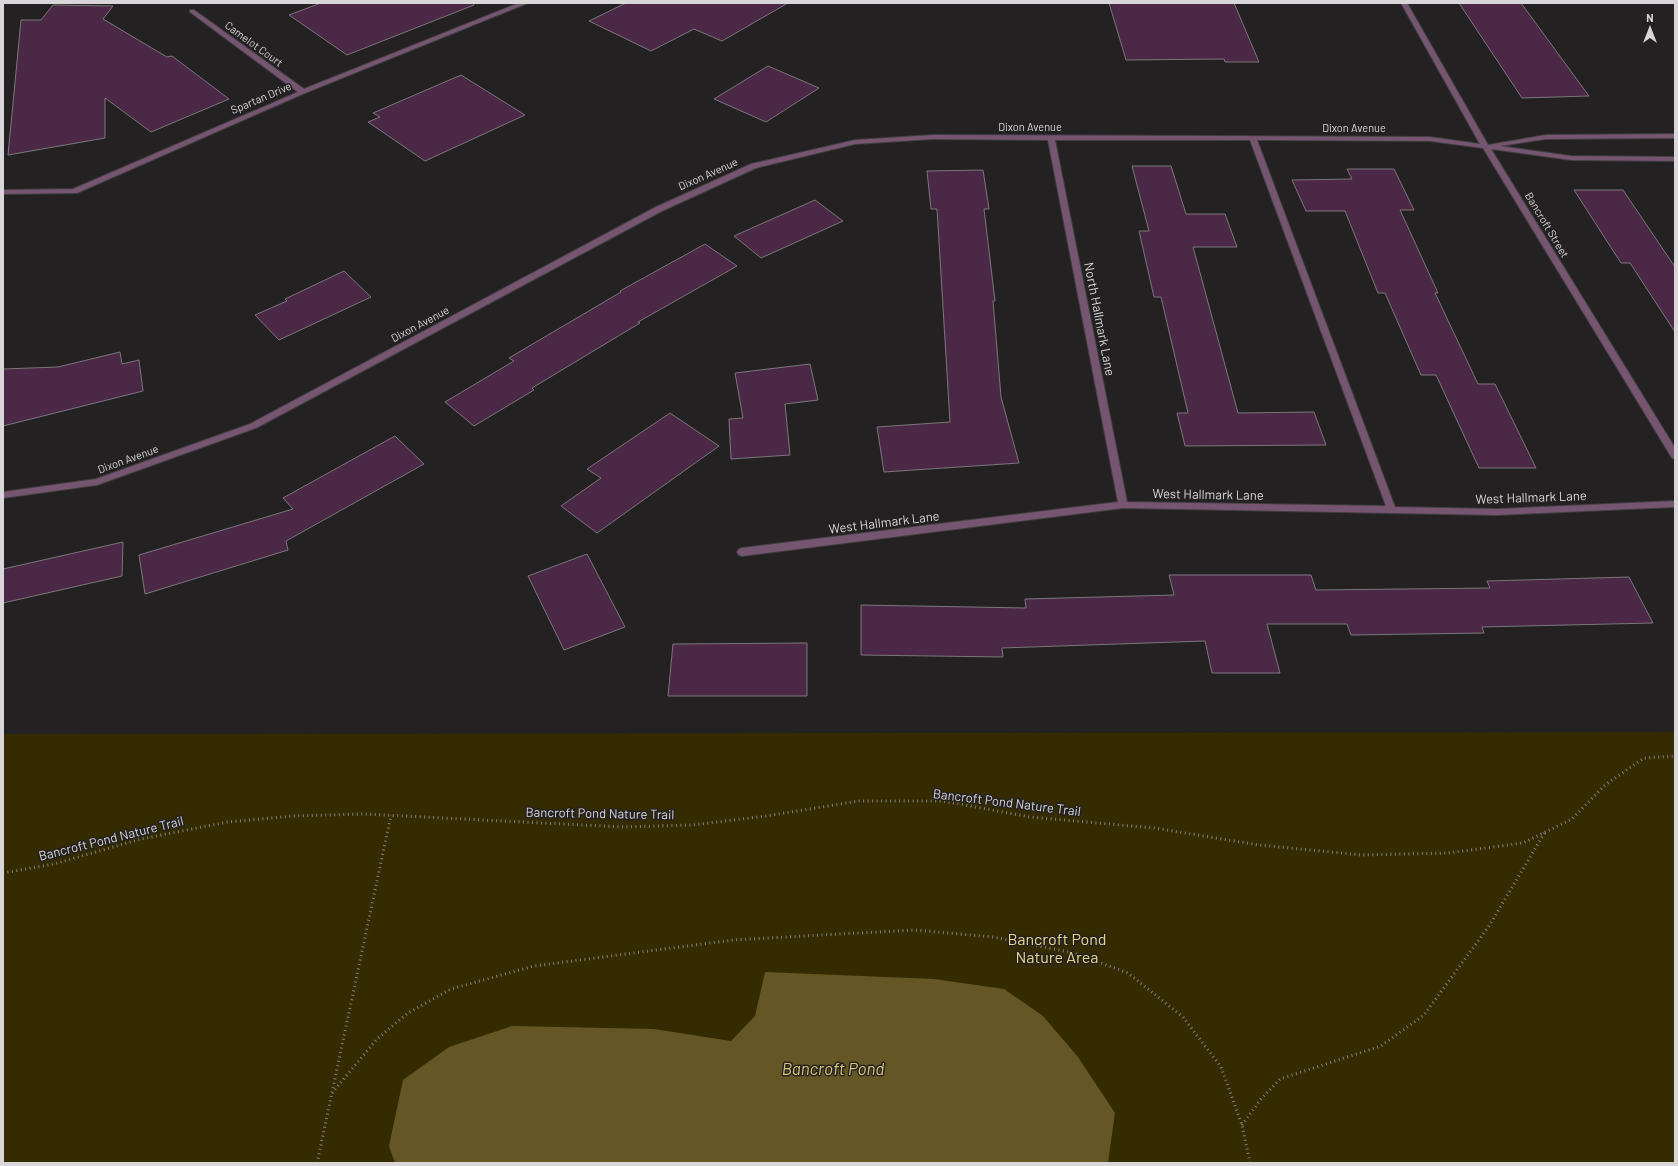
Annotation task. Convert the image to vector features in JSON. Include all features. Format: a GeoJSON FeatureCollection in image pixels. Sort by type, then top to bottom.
{"type":"FeatureCollection","features":[{"type":"Feature","properties":{"kind":"street","name":"Spartan Drive"},"geometry":{"type":"LineString","coordinates":[[3,192],[74,191],[303,92],[525,3]]}},
{"type":"Feature","properties":{"kind":"street","name":"Bancroft Street"},"geometry":{"type":"LineString","coordinates":[[1404,3],[1485,146],[1675,456]]}},
{"type":"Feature","properties":{"kind":"street","name":"Camelot Court"},"geometry":{"type":"LineString","coordinates":[[192,12],[303,92]]}},
{"type":"Feature","properties":{"kind":"street","name":"Dixon Avenue"},"geometry":{"type":"LineString","coordinates":[[1485,146],[1546,137],[1675,136]]}},
{"type":"Feature","properties":{"kind":"street","name":"Dixon Avenue"},"geometry":{"type":"LineString","coordinates":[[3,495],[97,482],[253,426],[659,209],[754,166],[855,142],[933,138],[1253,140],[1430,139],[1545,156],[1571,158],[1675,159]]}},
{"type":"Feature","properties":{"kind":"street","name":"North Hallmark Lane"},"geometry":{"type":"LineString","coordinates":[[1051,138],[1123,505]]}},
{"type":"Feature","properties":{"kind":"street"},"geometry":{"type":"LineString","coordinates":[[1253,140],[1392,510]]}},
{"type":"Feature","properties":{"kind":"street","name":"West Hallmark Lane"},"geometry":{"type":"LineString","coordinates":[[742,552],[1123,505],[1497,512],[1675,504]]}},
{"type":"Feature","properties":{"kind":"path","name":"Bancroft Pond Nature Trail"},"geometry":{"type":"LineString","coordinates":[[3,873],[54,864],[141,839],[228,822],[293,816],[364,814],[623,827],[692,825],[766,816],[859,801],[944,801],[1030,817],[1154,828],[1259,845],[1361,855],[1448,853],[1523,843],[1572,819],[1605,785],[1644,758],[1675,756]]}},
{"type":"Feature","properties":{"kind":"path"},"geometry":{"type":"LineString","coordinates":[[317,1163],[391,815]]}},
{"type":"Feature","properties":{"kind":"path"},"geometry":{"type":"LineString","coordinates":[[1242,1125],[1261,1099],[1280,1079],[1381,1046],[1424,1015],[1489,926],[1545,832]]}},
{"type":"Feature","properties":{"kind":"path"},"geometry":{"type":"LineString","coordinates":[[332,1093],[377,1039],[408,1013],[451,989],[534,966],[733,940],[914,930],[993,937],[1074,953],[1128,973],[1183,1017],[1221,1067],[1242,1125],[1250,1163]]}},
{"type":"Feature","properties":{"kind":"green space","name":"Bancroft Pond Nature Area"},"geometry":{"type":"Polygon","coordinates":[[[1675,732],[1675,1163],[3,1163],[3,734],[1675,732]]]}},
{"type":"Feature","properties":{"kind":"water","name":"Bancroft Pond"},"geometry":{"type":"Polygon","coordinates":[[[765,972],[934,979],[1004,989],[1043,1016],[1078,1057],[1115,1113],[1108,1163],[395,1163],[389,1146],[403,1080],[449,1047],[512,1026],[654,1029],[731,1041],[755,1016],[765,972]]]}},
{"type":"Feature","properties":{"kind":"building"},"geometry":{"type":"Polygon","coordinates":[[[321,3],[473,3],[474,5],[347,55],[289,15],[321,3]]]}},
{"type":"Feature","properties":{"kind":"building"},"geometry":{"type":"Polygon","coordinates":[[[626,3],[788,3],[722,41],[694,29],[651,51],[589,21],[626,3]]]}},
{"type":"Feature","properties":{"kind":"building"},"geometry":{"type":"Polygon","coordinates":[[[1109,3],[1234,3],[1259,62],[1225,62],[1224,59],[1126,60],[1109,3]]]}},
{"type":"Feature","properties":{"kind":"building"},"geometry":{"type":"Polygon","coordinates":[[[1459,3],[1521,3],[1589,96],[1522,98],[1459,3]]]}},
{"type":"Feature","properties":{"kind":"building"},"geometry":{"type":"Polygon","coordinates":[[[53,5],[113,6],[103,19],[167,57],[172,56],[229,99],[151,132],[105,98],[105,138],[8,155],[21,20],[41,20],[53,5]]]}},
{"type":"Feature","properties":{"kind":"building"},"geometry":{"type":"Polygon","coordinates":[[[768,66],[819,88],[766,122],[714,99],[768,66]]]}},
{"type":"Feature","properties":{"kind":"building"},"geometry":{"type":"Polygon","coordinates":[[[461,75],[525,115],[425,161],[368,122],[380,117],[373,113],[461,75]]]}},
{"type":"Feature","properties":{"kind":"building"},"geometry":{"type":"Polygon","coordinates":[[[1132,166],[1171,166],[1186,214],[1225,214],[1237,247],[1193,247],[1238,413],[1314,412],[1326,445],[1185,446],[1177,413],[1188,413],[1161,297],[1154,297],[1139,231],[1149,231],[1132,166]]]}},
{"type":"Feature","properties":{"kind":"building"},"geometry":{"type":"Polygon","coordinates":[[[1347,169],[1394,169],[1414,210],[1400,210],[1438,293],[1435,293],[1478,384],[1495,384],[1536,468],[1479,468],[1436,375],[1421,375],[1385,293],[1378,293],[1345,211],[1306,211],[1292,180],[1352,179],[1347,169]]]}},
{"type":"Feature","properties":{"kind":"building"},"geometry":{"type":"Polygon","coordinates":[[[983,170],[989,209],[984,209],[995,301],[993,301],[1001,397],[1019,463],[884,472],[877,427],[950,422],[937,209],[931,209],[927,171],[983,170]]]}},
{"type":"Feature","properties":{"kind":"building"},"geometry":{"type":"Polygon","coordinates":[[[1574,190],[1623,190],[1675,267],[1675,332],[1630,263],[1621,263],[1574,190]]]}},
{"type":"Feature","properties":{"kind":"building"},"geometry":{"type":"Polygon","coordinates":[[[815,200],[843,221],[761,258],[734,236],[815,200]]]}},
{"type":"Feature","properties":{"kind":"building"},"geometry":{"type":"Polygon","coordinates":[[[705,244],[737,266],[638,322],[640,323],[532,388],[534,390],[474,426],[445,402],[514,361],[509,358],[621,292],[620,291],[705,244]]]}},
{"type":"Feature","properties":{"kind":"building"},"geometry":{"type":"Polygon","coordinates":[[[344,271],[371,297],[279,340],[255,315],[287,301],[285,299],[344,271]]]}},
{"type":"Feature","properties":{"kind":"building"},"geometry":{"type":"Polygon","coordinates":[[[120,352],[122,364],[139,360],[143,391],[3,426],[3,369],[58,367],[120,352]]]}},
{"type":"Feature","properties":{"kind":"building"},"geometry":{"type":"Polygon","coordinates":[[[810,364],[818,400],[785,404],[790,455],[731,459],[729,419],[743,418],[735,373],[810,364]]]}},
{"type":"Feature","properties":{"kind":"building"},"geometry":{"type":"Polygon","coordinates":[[[670,413],[719,446],[597,533],[561,506],[601,478],[587,469],[670,413]]]}},
{"type":"Feature","properties":{"kind":"building"},"geometry":{"type":"Polygon","coordinates":[[[395,436],[424,464],[286,541],[288,550],[145,594],[139,555],[293,509],[283,498],[395,436]]]}},
{"type":"Feature","properties":{"kind":"building"},"geometry":{"type":"Polygon","coordinates":[[[123,542],[122,576],[3,603],[3,569],[123,542]]]}},
{"type":"Feature","properties":{"kind":"building"},"geometry":{"type":"Polygon","coordinates":[[[587,554],[625,627],[564,650],[528,576],[587,554]]]}},
{"type":"Feature","properties":{"kind":"building"},"geometry":{"type":"Polygon","coordinates":[[[1169,575],[1311,575],[1316,590],[1490,588],[1487,581],[1629,577],[1653,623],[1482,627],[1484,633],[1351,635],[1347,624],[1267,624],[1280,673],[1212,673],[1205,641],[1002,648],[1003,657],[861,655],[861,605],[1026,608],[1025,599],[1174,595],[1169,575]]]}},
{"type":"Feature","properties":{"kind":"building"},"geometry":{"type":"Polygon","coordinates":[[[807,643],[807,696],[668,696],[673,644],[807,643]]]}}]}
